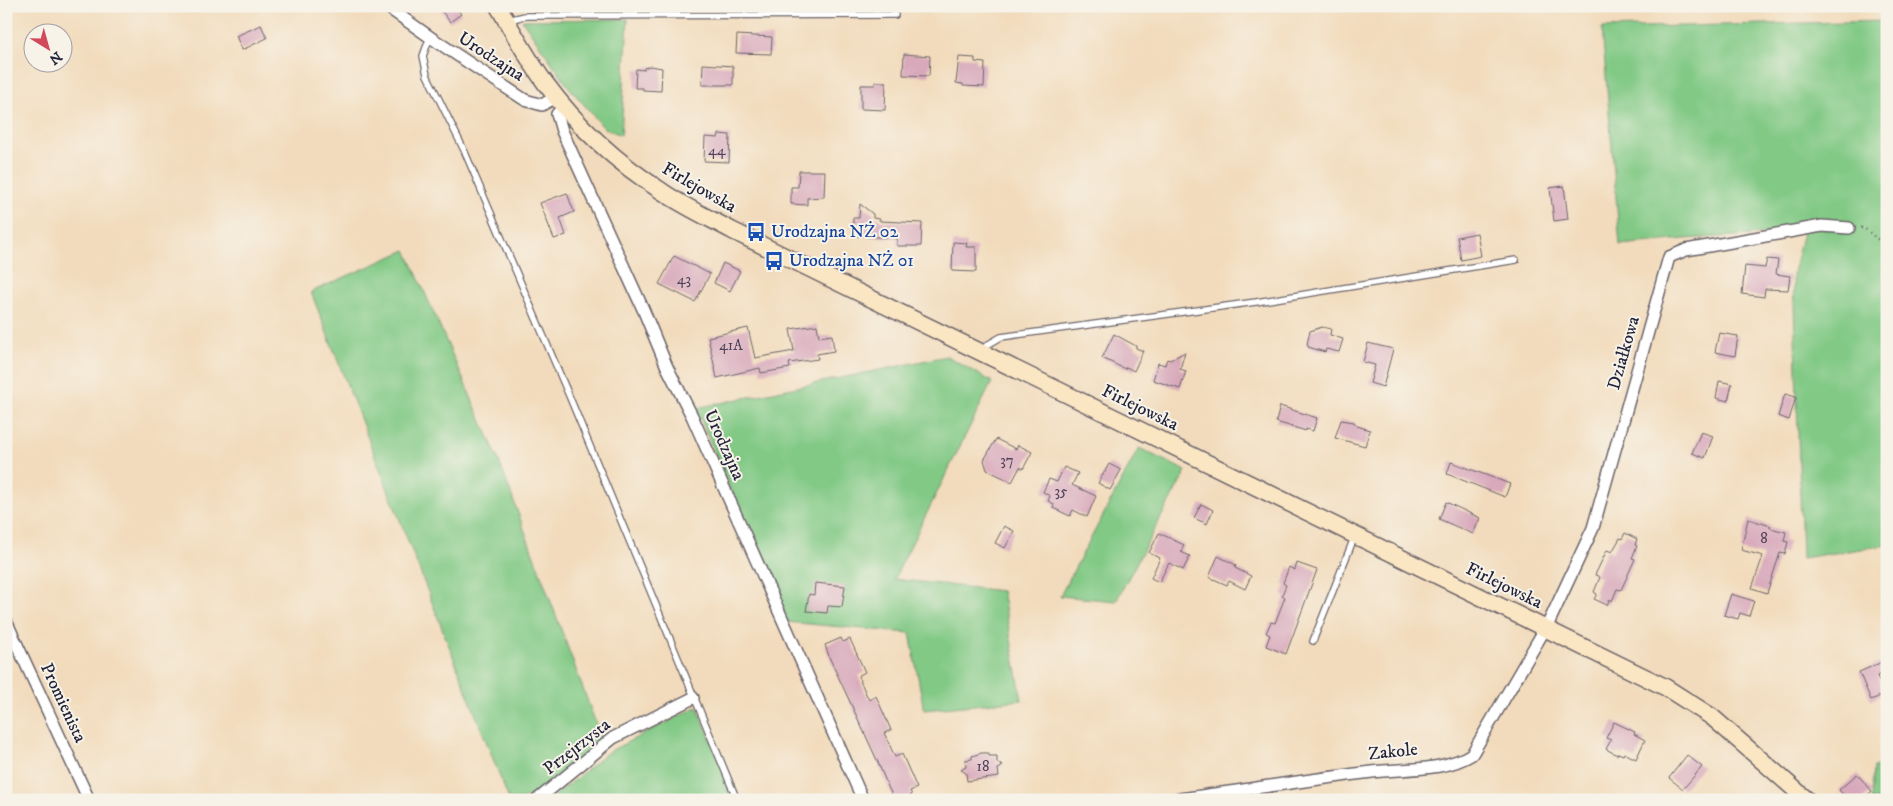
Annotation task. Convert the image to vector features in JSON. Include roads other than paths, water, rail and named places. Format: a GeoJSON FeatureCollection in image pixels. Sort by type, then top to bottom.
{"type":"FeatureCollection","features":[{"type":"Feature","properties":{"kind":"street","name":"Urodzajna"},"geometry":{"type":"LineString","coordinates":[[386,6],[430,38],[526,100],[542,105],[560,101],[557,114],[558,124],[643,309],[667,367],[692,416],[863,800]]}},
{"type":"Feature","properties":{"kind":"street","name":"Firlejowska"},"geometry":{"type":"LineString","coordinates":[[498,6],[538,73],[560,101],[611,154],[673,199],[733,231],[1664,687],[1698,706],[1727,729],[1807,800]]}},
{"type":"Feature","properties":{"kind":"street","name":"Działkowa"},"geometry":{"type":"LineString","coordinates":[[1545,628],[1593,528],[1669,257],[1686,250],[1822,226],[1849,228]]}},
{"type":"Feature","properties":{"kind":"street","name":"Promienista"},"geometry":{"type":"LineString","coordinates":[[6,621],[89,800]]}},
{"type":"Feature","properties":{"kind":"street","name":"Zakole"},"geometry":{"type":"LineString","coordinates":[[1172,800],[1373,772],[1435,766],[1462,760],[1472,754],[1545,628]]}},
{"type":"Feature","properties":{"kind":"street","name":"Przejrzysta"},"geometry":{"type":"LineString","coordinates":[[537,800],[613,738],[693,698]]}},
{"type":"Feature","properties":{"kind":"lane"},"geometry":{"type":"LineString","coordinates":[[507,21],[525,16],[896,15]]}},
{"type":"Feature","properties":{"kind":"lane"},"geometry":{"type":"LineString","coordinates":[[430,38],[423,56],[427,75],[464,150],[570,398],[693,698],[737,800]]}},
{"type":"Feature","properties":{"kind":"lane"},"geometry":{"type":"LineString","coordinates":[[981,352],[993,341],[1001,337],[1256,302],[1516,260]]}},
{"type":"Feature","properties":{"kind":"lane"},"geometry":{"type":"LineString","coordinates":[[1313,641],[1355,536]]}},
{"type":"Feature","properties":{"kind":"place","name":"Urodzajna NŻ 02"},"geometry":{"type":"Point","coordinates":[756,232]}},
{"type":"Feature","properties":{"kind":"place","name":"Urodzajna NŻ 01"},"geometry":{"type":"Point","coordinates":[774,261]}}]}
